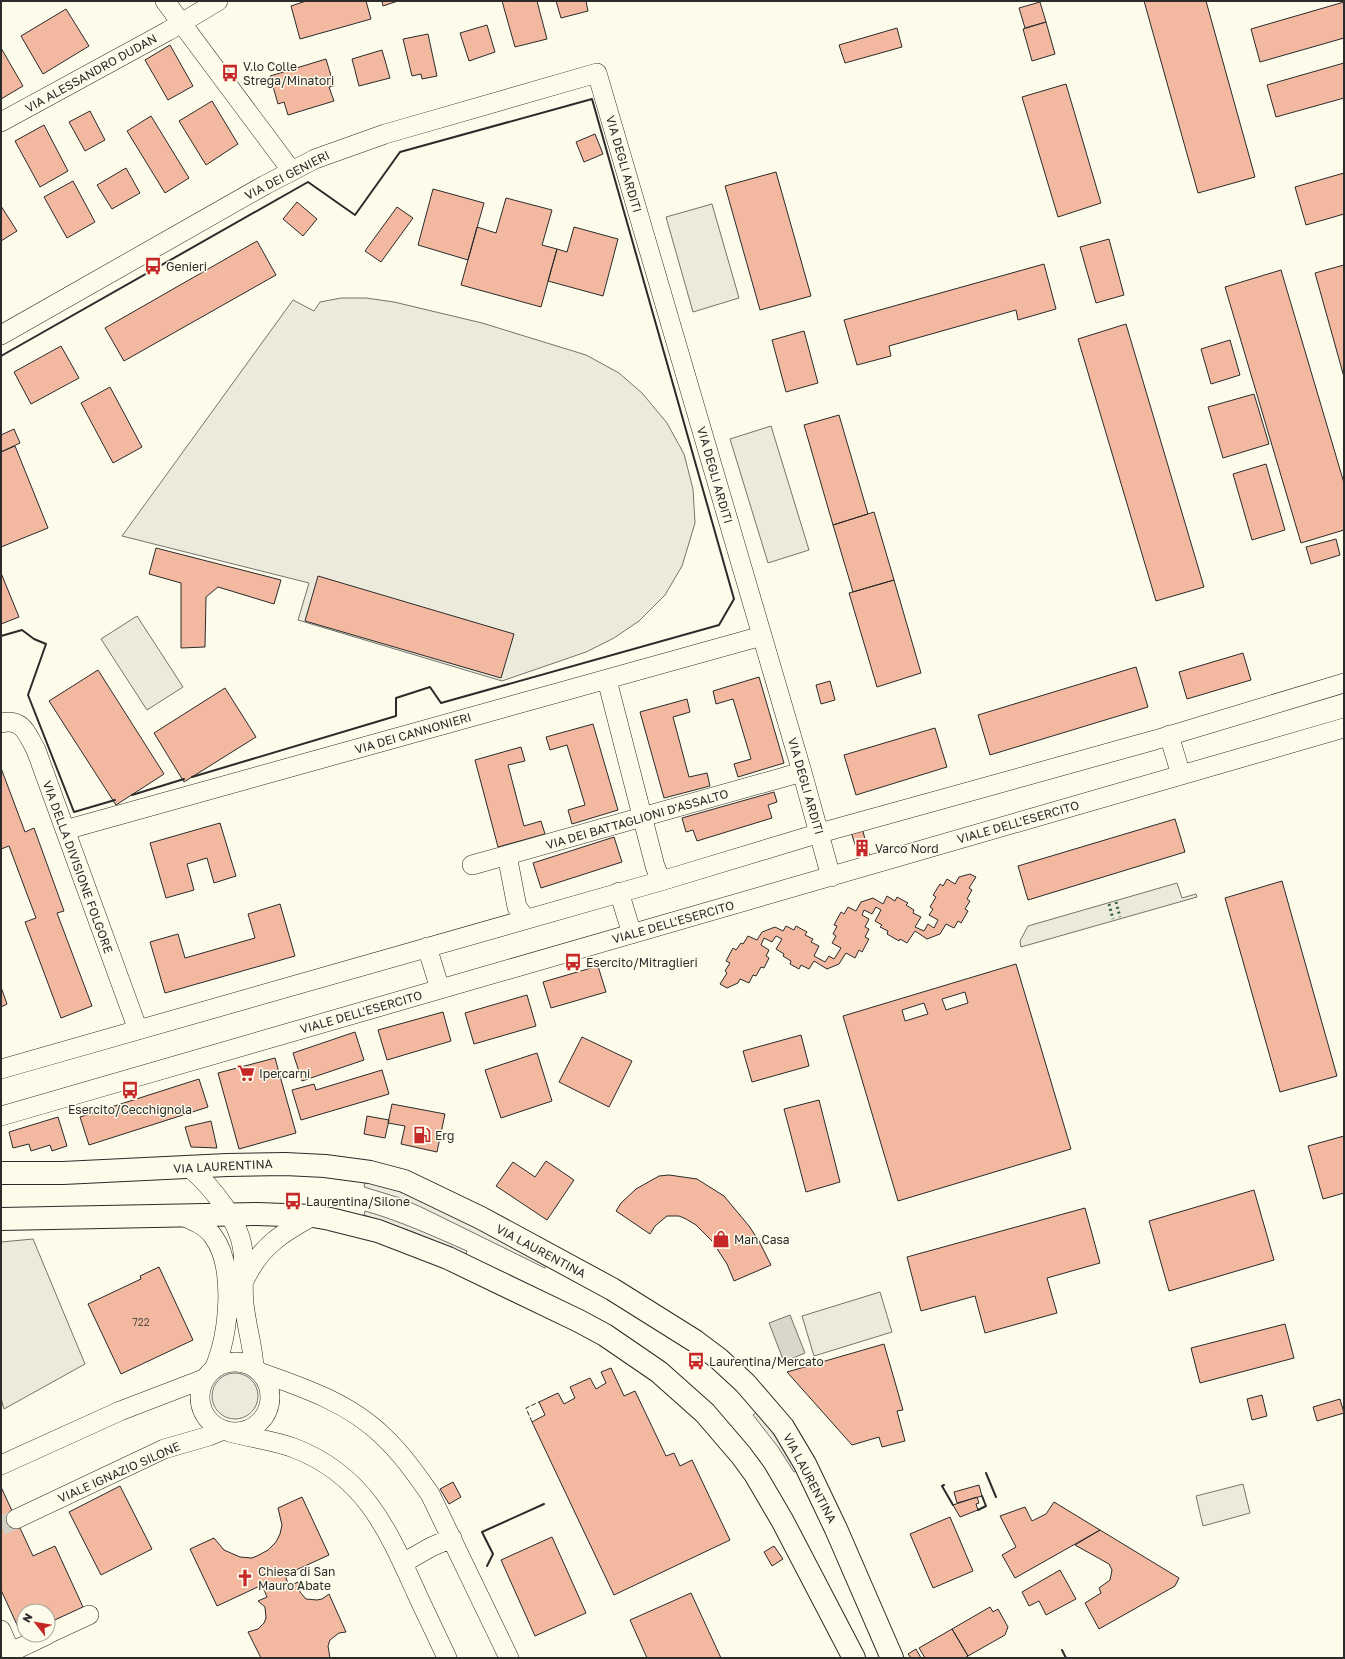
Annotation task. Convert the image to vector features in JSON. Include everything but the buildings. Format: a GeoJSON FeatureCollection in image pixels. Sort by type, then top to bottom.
{"type":"FeatureCollection","features":[{"type":"Feature","properties":{"kind":"main road","name":"VIA LAURENTINA"},"geometry":{"type":"LineString","coordinates":[[1,1173],[63,1174],[227,1165],[303,1164],[354,1169],[404,1181],[481,1218],[612,1289],[705,1348],[728,1366],[774,1416],[794,1444],[836,1529],[892,1658]]}},
{"type":"Feature","properties":{"kind":"main road"},"geometry":{"type":"LineString","coordinates":[[1,1219],[229,1214],[312,1216],[364,1227],[448,1258],[605,1334],[659,1372],[705,1413],[741,1454],[755,1474],[782,1520],[854,1658]]}},
{"type":"Feature","properties":{"kind":"street"},"geometry":{"type":"LineString","coordinates":[[165,1],[291,170]]}},
{"type":"Feature","properties":{"kind":"street","name":"VIA ALESSANDRO DUDAN"},"geometry":{"type":"LineString","coordinates":[[1,122],[218,1]]}},
{"type":"Feature","properties":{"kind":"street","name":"VIA DEI GENIERI"},"geometry":{"type":"LineString","coordinates":[[1,335],[291,170],[315,159],[359,142],[597,73]]}},
{"type":"Feature","properties":{"kind":"street","name":"VIA DEGLI ARDITI"},"geometry":{"type":"LineString","coordinates":[[597,73],[820,833],[831,877]]}},
{"type":"Feature","properties":{"kind":"street","name":"VIA DEI CANNONIERI"},"geometry":{"type":"LineString","coordinates":[[65,830],[762,636]]}},
{"type":"Feature","properties":{"kind":"street"},"geometry":{"type":"LineString","coordinates":[[607,680],[661,881]]}},
{"type":"Feature","properties":{"kind":"street"},"geometry":{"type":"LineString","coordinates":[[1,1069],[661,881],[820,833],[1169,735],[1344,683]]}},
{"type":"Feature","properties":{"kind":"street","name":"VIA DELLA DIVISIONE FOLGORE"},"geometry":{"type":"LineString","coordinates":[[1,723],[12,721],[18,723],[23,728],[36,750],[138,1030]]}},
{"type":"Feature","properties":{"kind":"street","name":"VIALE DELL'ESERCITO"},"geometry":{"type":"LineString","coordinates":[[1,1116],[1344,728]]}},
{"type":"Feature","properties":{"kind":"street"},"geometry":{"type":"LineString","coordinates":[[1169,735],[1181,775]]}},
{"type":"Feature","properties":{"kind":"street","name":"VIA DEI BATTAGLIONI D'ASSALTO"},"geometry":{"type":"LineString","coordinates":[[472,865],[802,772]]}},
{"type":"Feature","properties":{"kind":"street"},"geometry":{"type":"LineString","coordinates":[[507,855],[517,907],[526,919]]}},
{"type":"Feature","properties":{"kind":"street"},"geometry":{"type":"LineString","coordinates":[[619,892],[632,934]]}},
{"type":"Feature","properties":{"kind":"street"},"geometry":{"type":"LineString","coordinates":[[427,947],[440,989]]}},
{"type":"Feature","properties":{"kind":"street"},"geometry":{"type":"LineString","coordinates":[[190,1168],[207,1184],[229,1214],[237,1231],[243,1250],[245,1278],[244,1304],[258,1370],[268,1382],[270,1393],[270,1404],[266,1414],[259,1423],[250,1429],[240,1432],[226,1431]]}},
{"type":"Feature","properties":{"kind":"street"},"geometry":{"type":"LineString","coordinates":[[180,1215],[194,1221],[210,1233],[218,1244],[224,1259],[228,1285],[226,1322],[221,1350],[201,1388],[200,1400],[203,1411],[209,1421],[218,1428],[226,1431],[294,1448],[320,1461],[356,1488],[373,1508],[391,1538],[447,1658]]}},
{"type":"Feature","properties":{"kind":"street"},"geometry":{"type":"LineString","coordinates":[[245,1278],[255,1260],[274,1239],[312,1216]]}},
{"type":"Feature","properties":{"kind":"street"},"geometry":{"type":"LineString","coordinates":[[1,1465],[120,1411],[210,1373],[223,1364],[233,1362],[244,1363],[332,1401],[361,1418],[383,1435],[414,1471],[426,1488],[452,1538],[509,1658]]}},
{"type":"Feature","properties":{"kind":"street","name":"VIALE IGNAZIO SILONE"},"geometry":{"type":"LineString","coordinates":[[16,1519],[148,1456],[176,1445],[226,1431]]}},
{"type":"Feature","properties":{"kind":"street"},"geometry":{"type":"LineString","coordinates":[[403,1563],[431,1547],[452,1538]]}},
{"type":"Feature","properties":{"kind":"street"},"geometry":{"type":"LineString","coordinates":[[56,1631],[89,1615]]}},
{"type":"Feature","properties":{"kind":"street"},"geometry":{"type":"LineString","coordinates":[[1,1630],[12,1655],[33,1643]]}},
{"type":"Feature","properties":{"kind":"shaded area"},"geometry":{"type":"Polygon","coordinates":[[[712,204],[739,298],[693,312],[666,217],[712,204]]]}},
{"type":"Feature","properties":{"kind":"shaded area"},"geometry":{"type":"Polygon","coordinates":[[[341,298],[366,298],[394,302],[482,323],[586,355],[619,373],[642,393],[667,423],[684,454],[693,489],[695,523],[682,566],[665,595],[639,621],[614,638],[586,652],[502,681],[298,620],[309,583],[122,536],[293,300],[314,311],[320,302],[341,298]]]}},
{"type":"Feature","properties":{"kind":"shaded area"},"geometry":{"type":"Polygon","coordinates":[[[771,426],[809,550],[768,563],[730,439],[771,426]]]}},
{"type":"Feature","properties":{"kind":"shaded area"},"geometry":{"type":"Polygon","coordinates":[[[137,616],[183,687],[147,710],[101,639],[137,616]]]}},
{"type":"Feature","properties":{"kind":"shaded area"},"geometry":{"type":"Polygon","coordinates":[[[1177,883],[1182,898],[1196,894],[1197,897],[1021,947],[1020,941],[1028,926],[1177,883]]]}},
{"type":"Feature","properties":{"kind":"shaded area"},"geometry":{"type":"Polygon","coordinates":[[[365,1181],[412,1196],[435,1206],[546,1266],[545,1268],[421,1207],[400,1198],[364,1187],[365,1181]]]}},
{"type":"Feature","properties":{"kind":"shaded area"},"geometry":{"type":"Polygon","coordinates":[[[365,1211],[391,1219],[429,1234],[467,1251],[466,1254],[413,1232],[364,1215],[365,1211]]]}},
{"type":"Feature","properties":{"kind":"shaded area"},"geometry":{"type":"Polygon","coordinates":[[[33,1239],[85,1364],[4,1409],[1,1398],[1,1242],[33,1239]]]}},
{"type":"Feature","properties":{"kind":"shaded area"},"geometry":{"type":"Polygon","coordinates":[[[880,1292],[892,1332],[814,1356],[802,1316],[880,1292]]]}},
{"type":"Feature","properties":{"kind":"shaded area"},"geometry":{"type":"Polygon","coordinates":[[[790,1315],[805,1353],[784,1362],[769,1323],[790,1315]]]}},
{"type":"Feature","properties":{"kind":"shaded area"},"geometry":{"type":"Polygon","coordinates":[[[240,1373],[252,1379],[257,1387],[257,1405],[252,1413],[244,1418],[230,1419],[218,1413],[213,1405],[212,1391],[218,1379],[226,1374],[240,1373]]]}},
{"type":"Feature","properties":{"kind":"shaded area"},"geometry":{"type":"Polygon","coordinates":[[[757,1412],[781,1444],[797,1471],[794,1472],[778,1447],[753,1415],[757,1412]]]}},
{"type":"Feature","properties":{"kind":"shaded area"},"geometry":{"type":"Polygon","coordinates":[[[1243,1484],[1250,1513],[1203,1526],[1196,1496],[1243,1484]]]}},
{"type":"Feature","properties":{"kind":"tunnel"},"geometry":{"type":"LineString","coordinates":[[1,1526],[16,1519]]}},
{"type":"Feature","properties":{"kind":"hedge"},"geometry":{"type":"LineString","coordinates":[[1116,902],[1120,917]]}},
{"type":"Feature","properties":{"kind":"hedge"},"geometry":{"type":"LineString","coordinates":[[1109,904],[1113,919]]}},
{"type":"Feature","properties":{"kind":"fence"},"geometry":{"type":"LineString","coordinates":[[532,1422],[526,1408],[539,1402]]}},
{"type":"Feature","properties":{"kind":"wall"},"geometry":{"type":"LineString","coordinates":[[1,356],[308,182],[355,215],[400,152],[592,99],[734,599],[719,625],[441,703],[430,687],[396,698],[396,716],[192,777]]}},
{"type":"Feature","properties":{"kind":"wall"},"geometry":{"type":"LineString","coordinates":[[1,636],[22,630],[34,639],[46,644],[28,695],[74,812],[115,800]]}},
{"type":"Feature","properties":{"kind":"wall"},"geometry":{"type":"LineString","coordinates":[[132,795],[184,779]]}},
{"type":"Feature","properties":{"kind":"wall"},"geometry":{"type":"LineString","coordinates":[[986,1473],[996,1497]]}},
{"type":"Feature","properties":{"kind":"wall"},"geometry":{"type":"LineString","coordinates":[[944,1485],[942,1486],[953,1505]]}},
{"type":"Feature","properties":{"kind":"wall"},"geometry":{"type":"LineString","coordinates":[[978,1510],[986,1506],[982,1496]]}},
{"type":"Feature","properties":{"kind":"wall"},"geometry":{"type":"LineString","coordinates":[[487,1566],[493,1554],[482,1532],[544,1504]]}},
{"type":"Feature","properties":{"kind":"wall"},"geometry":{"type":"LineString","coordinates":[[1062,1650],[1066,1658]]}},
{"type":"Feature","properties":{"kind":"place","name":"V.lo Colle Strega/Minatori"},"geometry":{"type":"Point","coordinates":[230,73]}},
{"type":"Feature","properties":{"kind":"place","name":"Genieri"},"geometry":{"type":"Point","coordinates":[153,266]}},
{"type":"Feature","properties":{"kind":"place","name":"Varco Nord"},"geometry":{"type":"Point","coordinates":[862,848]}},
{"type":"Feature","properties":{"kind":"place","name":"Esercito/Mitraglieri"},"geometry":{"type":"Point","coordinates":[573,962]}},
{"type":"Feature","properties":{"kind":"place","name":"Ipercarni"},"geometry":{"type":"Point","coordinates":[246,1073]}},
{"type":"Feature","properties":{"kind":"place","name":"Esercito/Cecchignola"},"geometry":{"type":"Point","coordinates":[130,1090]}},
{"type":"Feature","properties":{"kind":"place","name":"Erg"},"geometry":{"type":"Point","coordinates":[422,1135]}},
{"type":"Feature","properties":{"kind":"place","name":"Laurentina/Silone"},"geometry":{"type":"Point","coordinates":[293,1201]}},
{"type":"Feature","properties":{"kind":"place","name":"Man Casa"},"geometry":{"type":"Point","coordinates":[721,1239]}},
{"type":"Feature","properties":{"kind":"place","name":"Laurentina/Mercato"},"geometry":{"type":"Point","coordinates":[696,1361]}},
{"type":"Feature","properties":{"kind":"place","name":"Chiesa di San Mauro Abate"},"geometry":{"type":"Point","coordinates":[245,1578]}}]}
